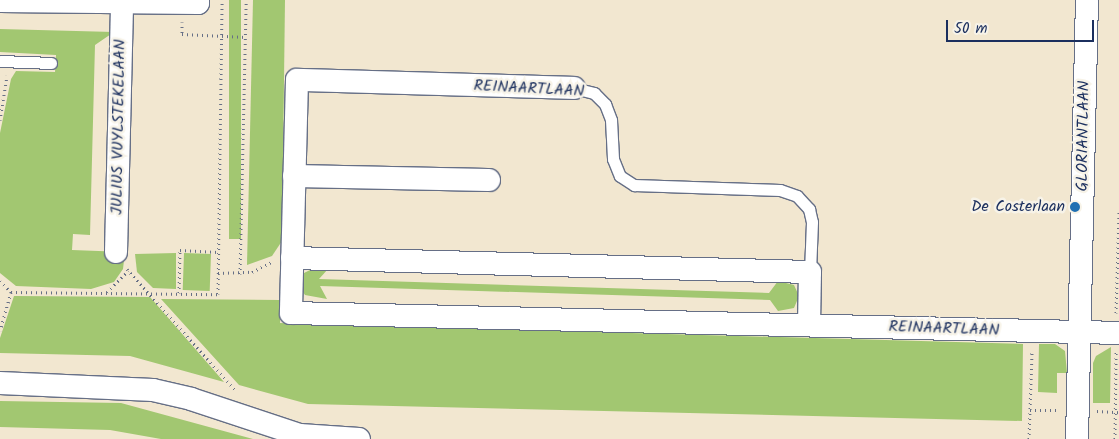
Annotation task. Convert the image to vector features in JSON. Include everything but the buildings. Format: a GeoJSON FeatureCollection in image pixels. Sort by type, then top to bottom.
{"type":"FeatureCollection","features":[{"type":"Feature","properties":{"kind":"street","name":"GLORIANTLAAN"},"geometry":{"type":"LineString","coordinates":[[1077,439],[1088,0]]}},
{"type":"Feature","properties":{"kind":"street"},"geometry":{"type":"LineString","coordinates":[[0,1],[192,2]]}},
{"type":"Feature","properties":{"kind":"street","name":"JULIUS VUYLSTEKELAAN"},"geometry":{"type":"LineString","coordinates":[[116,252],[122,2]]}},
{"type":"Feature","properties":{"kind":"street","name":"REINAARTLAAN"},"geometry":{"type":"LineString","coordinates":[[574,88],[296,80],[291,313],[1080,332]]}},
{"type":"Feature","properties":{"kind":"street"},"geometry":{"type":"LineString","coordinates":[[294,176],[489,180]]}},
{"type":"Feature","properties":{"kind":"street"},"geometry":{"type":"LineString","coordinates":[[292,258],[810,272]]}},
{"type":"Feature","properties":{"kind":"street","name":"REINAARTLAAN"},"geometry":{"type":"LineString","coordinates":[[809,325],[810,272]]}},
{"type":"Feature","properties":{"kind":"street"},"geometry":{"type":"LineString","coordinates":[[1080,332],[1119,333]]}},
{"type":"Feature","properties":{"kind":"street"},"geometry":{"type":"LineString","coordinates":[[0,383],[153,390],[300,435],[360,439]]}},
{"type":"Feature","properties":{"kind":"lane"},"geometry":{"type":"LineString","coordinates":[[4,62],[51,64]]}},
{"type":"Feature","properties":{"kind":"lane","name":"REINAARTLAAN"},"geometry":{"type":"LineString","coordinates":[[574,88],[594,93],[605,104],[611,120],[613,159],[620,176],[634,185],[780,190],[797,196],[809,209],[812,222],[810,272]]}},
{"type":"Feature","properties":{"kind":"path"},"geometry":{"type":"LineString","coordinates":[[0,281],[11,292],[218,294],[222,0]]}},
{"type":"Feature","properties":{"kind":"path"},"geometry":{"type":"LineString","coordinates":[[240,274],[246,0]]}},
{"type":"Feature","properties":{"kind":"path"},"geometry":{"type":"LineString","coordinates":[[192,2],[182,34],[246,37]]}},
{"type":"Feature","properties":{"kind":"path"},"geometry":{"type":"LineString","coordinates":[[0,120],[4,62]]}},
{"type":"Feature","properties":{"kind":"path"},"geometry":{"type":"LineString","coordinates":[[179,293],[180,250],[218,252]]}},
{"type":"Feature","properties":{"kind":"path"},"geometry":{"type":"LineString","coordinates":[[116,252],[128,271],[150,292],[224,374],[235,389],[246,417]]}},
{"type":"Feature","properties":{"kind":"path"},"geometry":{"type":"LineString","coordinates":[[218,273],[240,274],[252,272],[281,258],[292,258]]}},
{"type":"Feature","properties":{"kind":"path"},"geometry":{"type":"LineString","coordinates":[[107,292],[128,271]]}},
{"type":"Feature","properties":{"kind":"path"},"geometry":{"type":"LineString","coordinates":[[0,330],[11,292]]}},
{"type":"Feature","properties":{"kind":"path"},"geometry":{"type":"LineString","coordinates":[[1029,439],[1032,331]]}},
{"type":"Feature","properties":{"kind":"path"},"geometry":{"type":"LineString","coordinates":[[1030,410],[1078,410]]}},
{"type":"Feature","properties":{"kind":"green space"},"geometry":{"type":"Polygon","coordinates":[[[229,0],[241,0],[241,239],[229,239],[229,0]]]}},
{"type":"Feature","properties":{"kind":"green space"},"geometry":{"type":"Polygon","coordinates":[[[253,0],[285,0],[282,241],[272,256],[247,265],[253,0]]]}},
{"type":"Feature","properties":{"kind":"green space"},"geometry":{"type":"Polygon","coordinates":[[[0,29],[114,32],[95,45],[90,235],[73,234],[72,250],[125,252],[123,269],[114,282],[91,289],[16,286],[0,273],[0,133],[11,79],[16,71],[55,72],[56,55],[0,52],[0,29]]]}},
{"type":"Feature","properties":{"kind":"green space"},"geometry":{"type":"Polygon","coordinates":[[[176,253],[176,289],[153,288],[137,272],[135,254],[176,253]]]}},
{"type":"Feature","properties":{"kind":"green space"},"geometry":{"type":"Polygon","coordinates":[[[184,253],[211,254],[210,291],[183,290],[184,253]]]}},
{"type":"Feature","properties":{"kind":"green space"},"geometry":{"type":"Polygon","coordinates":[[[312,269],[328,269],[319,279],[769,293],[778,281],[794,285],[799,296],[794,308],[778,311],[770,300],[320,286],[327,299],[305,295],[301,289],[302,274],[312,269]]]}},
{"type":"Feature","properties":{"kind":"green space"},"geometry":{"type":"Polygon","coordinates":[[[14,296],[150,297],[224,382],[130,356],[0,353],[0,338],[14,296]]]}},
{"type":"Feature","properties":{"kind":"green space"},"geometry":{"type":"Polygon","coordinates":[[[161,299],[280,300],[280,323],[1023,344],[1022,421],[308,404],[239,385],[161,299]]]}},
{"type":"Feature","properties":{"kind":"green space"},"geometry":{"type":"Polygon","coordinates":[[[1039,344],[1055,344],[1065,351],[1067,373],[1057,373],[1057,393],[1038,392],[1039,344]]]}},
{"type":"Feature","properties":{"kind":"green space"},"geometry":{"type":"Polygon","coordinates":[[[1111,347],[1110,403],[1093,403],[1093,363],[1096,356],[1111,347]]]}},
{"type":"Feature","properties":{"kind":"green space"},"geometry":{"type":"Polygon","coordinates":[[[0,401],[121,403],[253,439],[161,439],[110,430],[0,427],[0,401]]]}},
{"type":"Feature","properties":{"kind":"place","name":"De Costerlaan"},"geometry":{"type":"Point","coordinates":[1075,207]}}]}
